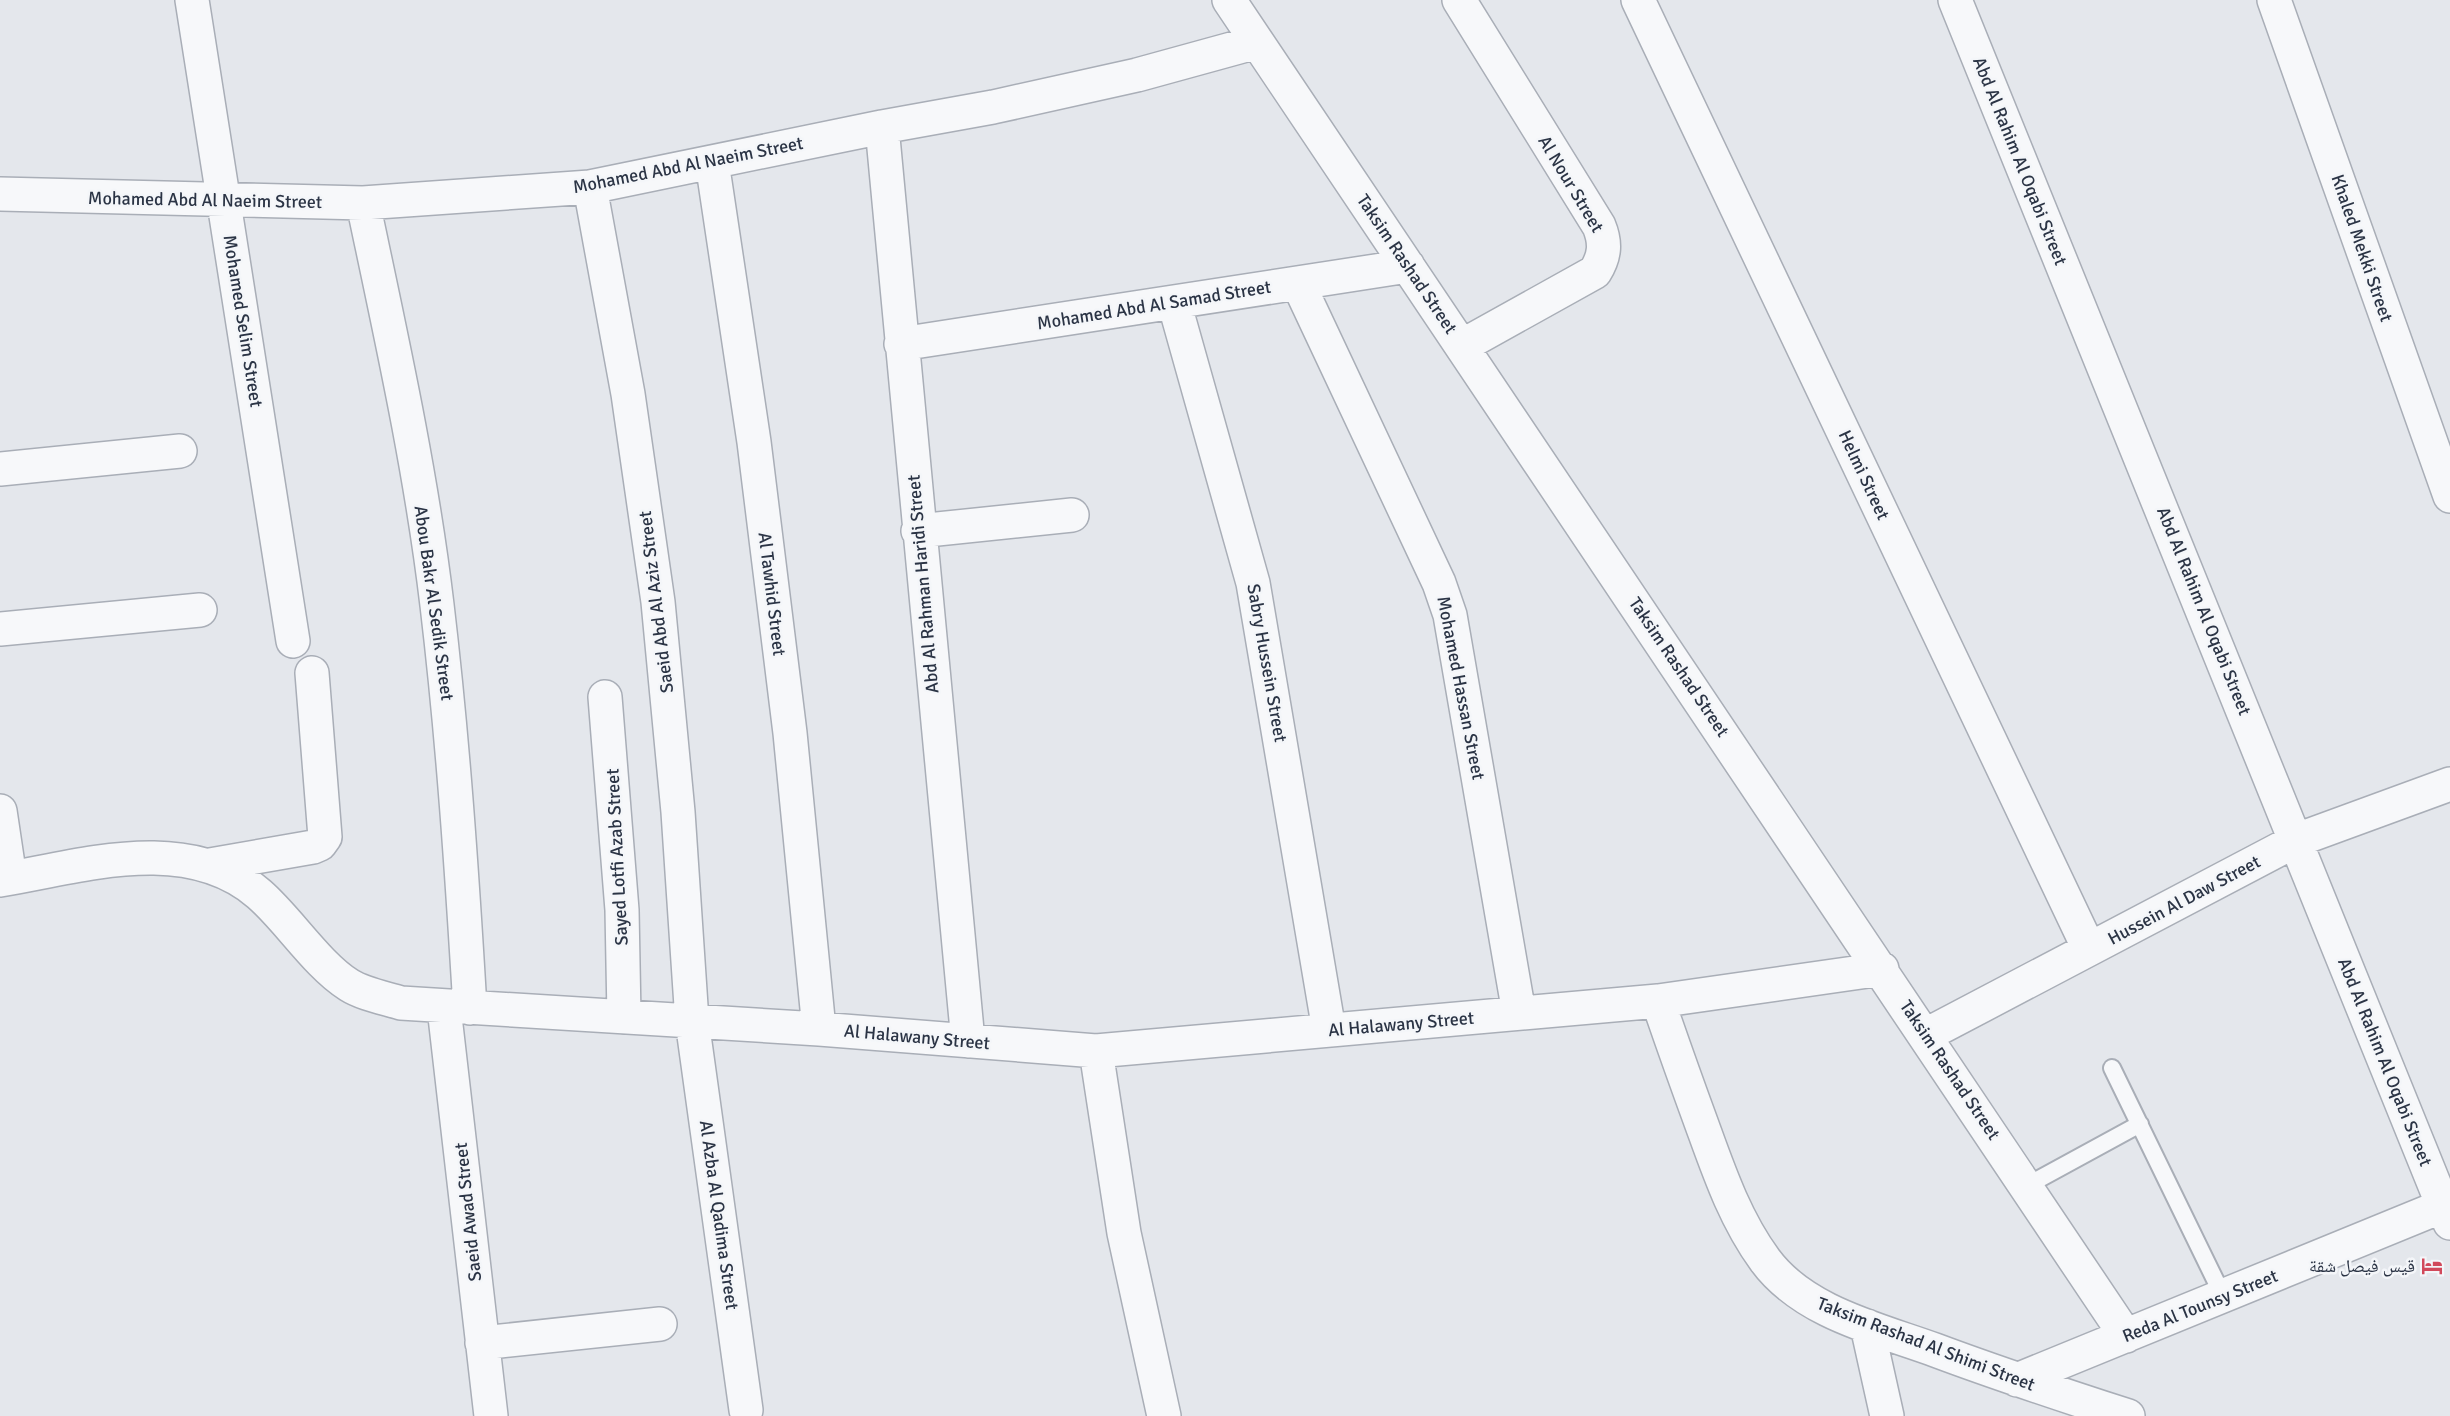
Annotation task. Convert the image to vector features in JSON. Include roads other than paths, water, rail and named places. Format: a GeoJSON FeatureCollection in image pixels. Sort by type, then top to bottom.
{"type":"FeatureCollection","features":[{"type":"Feature","properties":{"kind":"street","name":"Mohamed Selim Street"},"geometry":{"type":"LineString","coordinates":[[192,0],[293,641]]}},
{"type":"Feature","properties":{"kind":"street","name":"Taksim Rashad Street"},"geometry":{"type":"LineString","coordinates":[[1229,0],[2028,1185],[2126,1336]]}},
{"type":"Feature","properties":{"kind":"street","name":"Al Nour Street"},"geometry":{"type":"LineString","coordinates":[[1459,0],[1604,237],[1602,262],[1596,272],[1462,346]]}},
{"type":"Feature","properties":{"kind":"street","name":"Helmi Street"},"geometry":{"type":"LineString","coordinates":[[1638,0],[2089,949]]}},
{"type":"Feature","properties":{"kind":"street","name":"Abd Al Rahim Al Oqabi Street"},"geometry":{"type":"LineString","coordinates":[[1954,0],[2447,1211]]}},
{"type":"Feature","properties":{"kind":"street","name":"Khaled Mekki Street"},"geometry":{"type":"LineString","coordinates":[[2274,0],[2448,485]]}},
{"type":"Feature","properties":{"kind":"street","name":"Mohamed Abd Al Naeim Street"},"geometry":{"type":"LineString","coordinates":[[0,194],[363,203],[590,187],[882,127],[993,107],[1126,78],[1257,42]]}},
{"type":"Feature","properties":{"kind":"street","name":"Abd Al Rahman Haridi Street"},"geometry":{"type":"LineString","coordinates":[[882,127],[900,344],[968,1041]]}},
{"type":"Feature","properties":{"kind":"street","name":"Al Tawhid Street"},"geometry":{"type":"LineString","coordinates":[[712,162],[754,442],[788,722],[819,1029]]}},
{"type":"Feature","properties":{"kind":"street","name":"Saeid Abd Al Aziz Street"},"geometry":{"type":"LineString","coordinates":[[590,187],[628,394],[658,602],[678,812],[692,1021]]}},
{"type":"Feature","properties":{"kind":"street","name":"Abou Bakr Al Sedik Street"},"geometry":{"type":"LineString","coordinates":[[363,203],[405,402],[437,603],[458,805],[457,1008]]}},
{"type":"Feature","properties":{"kind":"street","name":"Mohamed Abd Al Samad Street"},"geometry":{"type":"LineString","coordinates":[[900,344],[1408,266]]}},
{"type":"Feature","properties":{"kind":"street","name":"Mohamed Hassan Street"},"geometry":{"type":"LineString","coordinates":[[1298,283],[1439,583],[1450,615],[1520,1013]]}},
{"type":"Feature","properties":{"kind":"street","name":"Sabry Hussein Street"},"geometry":{"type":"LineString","coordinates":[[1174,302],[1253,583],[1329,1030]]}},
{"type":"Feature","properties":{"kind":"street"},"geometry":{"type":"LineString","coordinates":[[0,470],[180,451]]}},
{"type":"Feature","properties":{"kind":"street"},"geometry":{"type":"LineString","coordinates":[[918,531],[1072,515]]}},
{"type":"Feature","properties":{"kind":"street"},"geometry":{"type":"LineString","coordinates":[[0,629],[200,610]]}},
{"type":"Feature","properties":{"kind":"street"},"geometry":{"type":"LineString","coordinates":[[210,865],[313,848],[325,837],[312,673]]}},
{"type":"Feature","properties":{"kind":"street","name":"Sayed Lotfi Azab Street"},"geometry":{"type":"LineString","coordinates":[[605,697],[620,886],[624,1017]]}},
{"type":"Feature","properties":{"kind":"street","name":"Hussein Al Daw Street"},"geometry":{"type":"LineString","coordinates":[[1926,1035],[2297,840],[2450,784]]}},
{"type":"Feature","properties":{"kind":"street"},"geometry":{"type":"LineString","coordinates":[[0,810],[5,879]]}},
{"type":"Feature","properties":{"kind":"street","name":"Al Halawany Street"},"geometry":{"type":"LineString","coordinates":[[5,879],[131,858],[167,858],[210,865],[258,893],[349,985],[401,1003],[819,1029],[1096,1051],[1658,1001],[1882,969]]}},
{"type":"Feature","properties":{"kind":"street","name":"Taksim Rashad Al Shimi Street"},"geometry":{"type":"LineString","coordinates":[[1658,1001],[1724,1185],[1745,1230],[1766,1262],[1794,1290],[1813,1302],[1867,1326],[2017,1380],[2054,1404],[2128,1416]]}},
{"type":"Feature","properties":{"kind":"street","name":"Saeid Awad Street"},"geometry":{"type":"LineString","coordinates":[[457,1008],[482,1342],[491,1416]]}},
{"type":"Feature","properties":{"kind":"street","name":"Al Azba Al Qadima Street"},"geometry":{"type":"LineString","coordinates":[[692,1021],[746,1410]]}},
{"type":"Feature","properties":{"kind":"street"},"geometry":{"type":"LineString","coordinates":[[1096,1051],[1124,1233],[1164,1416]]}},
{"type":"Feature","properties":{"kind":"street","name":"Reda Al Tounsy Street"},"geometry":{"type":"LineString","coordinates":[[2017,1380],[2223,1296],[2447,1211]]}},
{"type":"Feature","properties":{"kind":"street"},"geometry":{"type":"LineString","coordinates":[[482,1342],[660,1324]]}},
{"type":"Feature","properties":{"kind":"street"},"geometry":{"type":"LineString","coordinates":[[1867,1326],[1887,1416]]}},
{"type":"Feature","properties":{"kind":"lane"},"geometry":{"type":"LineString","coordinates":[[2112,1068],[2223,1296]]}},
{"type":"Feature","properties":{"kind":"lane"},"geometry":{"type":"LineString","coordinates":[[2028,1185],[2140,1124]]}},
{"type":"Feature","properties":{"kind":"place","name":"قيس فيصل شقة"},"geometry":{"type":"Point","coordinates":[2432,1266]}}]}
